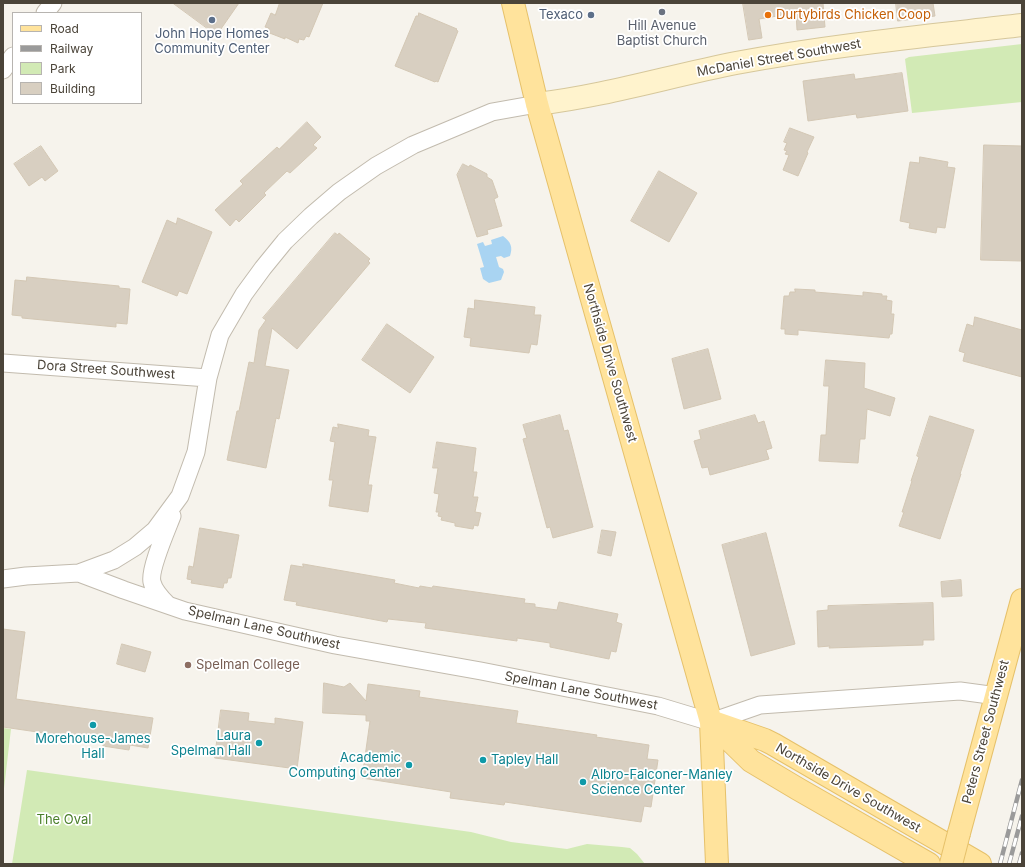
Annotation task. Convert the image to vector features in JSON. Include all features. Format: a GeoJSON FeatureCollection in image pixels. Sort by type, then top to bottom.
{"type":"FeatureCollection","features":[{"type":"Feature","properties":{"kind":"main road","name":"Northside Drive Southwest"},"geometry":{"type":"LineString","coordinates":[[513,3],[537,104],[711,722],[751,761],[929,864]]}},
{"type":"Feature","properties":{"kind":"main road","name":"Peters Street Southwest"},"geometry":{"type":"LineString","coordinates":[[951,864],[1022,600]]}},
{"type":"Feature","properties":{"kind":"main road","name":"Northside Drive Southwest"},"geometry":{"type":"LineString","coordinates":[[711,722],[773,744],[980,864]]}},
{"type":"Feature","properties":{"kind":"main road"},"geometry":{"type":"LineString","coordinates":[[711,722],[717,864]]}},
{"type":"Feature","properties":{"kind":"street"},"geometry":{"type":"LineString","coordinates":[[47,12],[53,3]]}},
{"type":"Feature","properties":{"kind":"street","name":"McDaniel Street Southwest"},"geometry":{"type":"LineString","coordinates":[[537,104],[577,99],[735,63],[790,54],[847,45],[1022,25]]}},
{"type":"Feature","properties":{"kind":"street"},"geometry":{"type":"LineString","coordinates":[[3,70],[12,57]]}},
{"type":"Feature","properties":{"kind":"street"},"geometry":{"type":"LineString","coordinates":[[168,605],[160,598],[155,590],[152,581],[153,570],[163,538],[196,452],[208,378],[220,334],[244,294],[263,268],[285,241],[311,216],[339,192],[376,166],[413,145],[492,112],[537,104]]}},
{"type":"Feature","properties":{"kind":"street","name":"Dora Street Southwest"},"geometry":{"type":"LineString","coordinates":[[3,363],[208,378]]}},
{"type":"Feature","properties":{"kind":"street"},"geometry":{"type":"LineString","coordinates":[[79,573],[114,560],[135,548],[155,530],[180,496]]}},
{"type":"Feature","properties":{"kind":"street","name":"Spelman Lane Southwest"},"geometry":{"type":"LineString","coordinates":[[3,579],[79,573],[124,590],[192,612],[335,645],[481,671],[658,706],[711,722]]}},
{"type":"Feature","properties":{"kind":"street"},"geometry":{"type":"LineString","coordinates":[[711,722],[760,705],[960,691],[997,696]]}},
{"type":"Feature","properties":{"kind":"green space"},"geometry":{"type":"Polygon","coordinates":[[[1022,44],[1022,102],[912,113],[905,59],[909,57],[1022,44]]]}},
{"type":"Feature","properties":{"kind":"green space"},"geometry":{"type":"Polygon","coordinates":[[[3,728],[11,729],[3,797],[3,728]]]}},
{"type":"Feature","properties":{"kind":"green space","name":"The Oval"},"geometry":{"type":"Polygon","coordinates":[[[27,770],[471,832],[511,842],[567,849],[587,844],[630,848],[645,864],[12,864],[27,770]]]}},
{"type":"Feature","properties":{"kind":"water"},"geometry":{"type":"Polygon","coordinates":[[[503,236],[511,245],[510,256],[504,258],[501,256],[496,257],[499,267],[503,269],[504,272],[501,280],[489,283],[483,279],[480,268],[484,267],[477,244],[483,242],[485,246],[492,244],[491,240],[503,236]]]}},
{"type":"Feature","properties":{"kind":"building","name":"John Hope Homes Community Center"},"geometry":{"type":"Polygon","coordinates":[[[173,3],[239,3],[216,36],[216,29],[214,33],[173,3]]]}},
{"type":"Feature","properties":{"kind":"building"},"geometry":{"type":"Polygon","coordinates":[[[280,3],[323,3],[309,37],[306,36],[304,40],[299,39],[298,43],[285,37],[285,39],[267,32],[269,28],[265,27],[271,13],[275,15],[280,3]]]}},
{"type":"Feature","properties":{"kind":"building"},"geometry":{"type":"Polygon","coordinates":[[[743,3],[823,3],[825,27],[797,30],[796,13],[759,19],[762,38],[749,40],[743,3]]]}},
{"type":"Feature","properties":{"kind":"building"},"geometry":{"type":"Polygon","coordinates":[[[896,3],[933,3],[935,16],[898,21],[896,3]]]}},
{"type":"Feature","properties":{"kind":"building"},"geometry":{"type":"Polygon","coordinates":[[[419,13],[457,29],[456,30],[458,31],[438,82],[395,66],[416,16],[418,16],[419,13]]]}},
{"type":"Feature","properties":{"kind":"building"},"geometry":{"type":"Polygon","coordinates":[[[902,73],[908,111],[857,118],[856,114],[808,121],[803,81],[854,74],[855,79],[902,73]]]}},
{"type":"Feature","properties":{"kind":"building"},"geometry":{"type":"Polygon","coordinates":[[[307,122],[321,137],[313,145],[317,148],[290,173],[287,171],[264,193],[266,195],[239,222],[236,219],[230,226],[215,210],[243,184],[240,181],[277,147],[279,149],[307,122]]]}},
{"type":"Feature","properties":{"kind":"building"},"geometry":{"type":"Polygon","coordinates":[[[790,128],[814,137],[798,176],[783,170],[789,155],[785,154],[787,151],[784,150],[787,143],[784,142],[790,128]]]}},
{"type":"Feature","properties":{"kind":"building"},"geometry":{"type":"Polygon","coordinates":[[[984,145],[1022,146],[1022,261],[981,260],[984,145]]]}},
{"type":"Feature","properties":{"kind":"building"},"geometry":{"type":"Polygon","coordinates":[[[41,146],[58,171],[45,181],[42,177],[29,186],[14,164],[41,146]]]}},
{"type":"Feature","properties":{"kind":"building"},"geometry":{"type":"Polygon","coordinates":[[[920,157],[948,162],[947,167],[955,168],[945,228],[937,227],[936,233],[909,228],[910,223],[900,221],[910,162],[919,163],[920,157]]]}},
{"type":"Feature","properties":{"kind":"building"},"geometry":{"type":"Polygon","coordinates":[[[463,164],[469,167],[470,165],[487,174],[487,177],[492,180],[498,197],[494,199],[502,226],[487,230],[488,234],[477,237],[457,175],[463,164]]]}},
{"type":"Feature","properties":{"kind":"building"},"geometry":{"type":"Polygon","coordinates":[[[659,171],[697,193],[669,242],[631,221],[659,171]]]}},
{"type":"Feature","properties":{"kind":"building"},"geometry":{"type":"Polygon","coordinates":[[[178,218],[212,232],[187,294],[179,291],[177,296],[142,282],[167,220],[176,224],[178,218]]]}},
{"type":"Feature","properties":{"kind":"building"},"geometry":{"type":"Polygon","coordinates":[[[335,233],[338,235],[339,233],[370,259],[368,261],[370,263],[297,349],[272,328],[265,366],[289,370],[279,419],[276,418],[266,468],[227,460],[249,362],[254,363],[259,330],[266,320],[263,318],[335,233]]]}},
{"type":"Feature","properties":{"kind":"building"},"geometry":{"type":"Polygon","coordinates":[[[27,277],[119,286],[119,288],[130,289],[127,324],[116,323],[116,327],[22,318],[22,316],[12,315],[15,280],[26,281],[27,277]]]}},
{"type":"Feature","properties":{"kind":"building"},"geometry":{"type":"Polygon","coordinates":[[[795,289],[863,296],[863,292],[887,296],[886,300],[892,301],[891,314],[894,314],[892,334],[890,334],[889,338],[798,330],[798,335],[785,334],[785,329],[781,329],[784,296],[789,296],[790,292],[795,292],[795,289]]]}},
{"type":"Feature","properties":{"kind":"building"},"geometry":{"type":"Polygon","coordinates":[[[475,300],[535,307],[534,315],[541,315],[537,345],[531,344],[529,353],[470,346],[471,338],[464,337],[468,308],[474,309],[475,300]]]}},
{"type":"Feature","properties":{"kind":"building"},"geometry":{"type":"Polygon","coordinates":[[[975,317],[1022,330],[1022,377],[963,361],[965,353],[959,351],[967,324],[973,326],[975,317]]]}},
{"type":"Feature","properties":{"kind":"building"},"geometry":{"type":"Polygon","coordinates":[[[387,324],[434,357],[410,393],[362,360],[387,324]]]}},
{"type":"Feature","properties":{"kind":"building"},"geometry":{"type":"Polygon","coordinates":[[[708,349],[721,399],[684,409],[672,359],[708,349]]]}},
{"type":"Feature","properties":{"kind":"building"},"geometry":{"type":"Polygon","coordinates":[[[826,360],[865,363],[864,388],[895,398],[890,416],[867,409],[865,439],[860,439],[858,463],[819,461],[821,435],[826,435],[829,386],[824,386],[826,360]]]}},
{"type":"Feature","properties":{"kind":"building"},"geometry":{"type":"Polygon","coordinates":[[[560,415],[564,431],[568,430],[593,527],[553,538],[550,527],[547,528],[523,439],[527,438],[523,425],[560,415]]]}},
{"type":"Feature","properties":{"kind":"building"},"geometry":{"type":"Polygon","coordinates":[[[755,415],[758,423],[764,421],[772,448],[766,450],[769,459],[710,475],[708,467],[702,468],[694,441],[701,439],[699,431],[755,415]]]}},
{"type":"Feature","properties":{"kind":"building"},"geometry":{"type":"Polygon","coordinates":[[[930,416],[974,430],[940,539],[899,526],[919,457],[917,456],[930,416]]]}},
{"type":"Feature","properties":{"kind":"building"},"geometry":{"type":"Polygon","coordinates":[[[338,424],[369,430],[368,436],[376,437],[368,485],[372,485],[368,512],[329,506],[333,480],[329,480],[335,442],[330,441],[333,427],[338,428],[338,424]]]}},
{"type":"Feature","properties":{"kind":"building"},"geometry":{"type":"Polygon","coordinates":[[[437,442],[476,448],[473,472],[477,472],[473,497],[478,497],[475,512],[481,513],[478,526],[474,525],[473,529],[455,526],[455,523],[441,520],[442,517],[438,516],[439,512],[436,512],[439,494],[434,493],[438,468],[433,468],[437,442]]]}},
{"type":"Feature","properties":{"kind":"building"},"geometry":{"type":"Polygon","coordinates":[[[200,528],[239,535],[231,578],[228,578],[227,583],[224,583],[223,588],[191,583],[192,580],[187,579],[189,566],[193,567],[200,528]]]}},
{"type":"Feature","properties":{"kind":"building"},"geometry":{"type":"Polygon","coordinates":[[[602,530],[616,532],[611,556],[598,553],[602,530]]]}},
{"type":"Feature","properties":{"kind":"building"},"geometry":{"type":"Polygon","coordinates":[[[766,533],[795,644],[751,656],[722,545],[766,533]]]}},
{"type":"Feature","properties":{"kind":"building"},"geometry":{"type":"Polygon","coordinates":[[[303,564],[395,580],[394,583],[419,588],[420,586],[432,588],[433,586],[525,599],[524,603],[535,604],[535,607],[557,610],[559,602],[618,614],[616,622],[622,624],[616,652],[611,651],[609,659],[550,647],[550,643],[517,638],[517,641],[425,628],[426,623],[388,619],[387,622],[296,605],[297,602],[284,600],[291,565],[303,567],[303,564]]]}},
{"type":"Feature","properties":{"kind":"building"},"geometry":{"type":"Polygon","coordinates":[[[961,580],[962,596],[942,597],[941,582],[961,580]]]}},
{"type":"Feature","properties":{"kind":"building"},"geometry":{"type":"Polygon","coordinates":[[[933,603],[934,640],[923,640],[923,645],[829,648],[830,646],[818,647],[817,611],[828,610],[828,606],[933,603]]]}},
{"type":"Feature","properties":{"kind":"building","name":"Morehouse-James Hall"},"geometry":{"type":"Polygon","coordinates":[[[3,629],[25,632],[16,699],[153,718],[148,748],[130,745],[129,750],[103,746],[103,742],[78,738],[78,743],[50,739],[51,734],[3,727],[3,629]]]}},
{"type":"Feature","properties":{"kind":"building"},"geometry":{"type":"Polygon","coordinates":[[[122,644],[151,652],[145,672],[117,664],[122,644]]]}},
{"type":"Feature","properties":{"kind":"building"},"geometry":{"type":"Polygon","coordinates":[[[324,683],[344,687],[350,683],[366,701],[368,684],[420,691],[419,697],[518,711],[516,723],[597,735],[596,737],[649,745],[647,759],[658,760],[651,807],[644,806],[641,822],[505,802],[504,805],[450,798],[451,792],[362,778],[370,721],[366,721],[366,715],[323,713],[324,683]]]}},
{"type":"Feature","properties":{"kind":"building","name":"Laura Spelman Hall"},"geometry":{"type":"Polygon","coordinates":[[[221,710],[249,713],[248,721],[275,724],[275,718],[303,722],[297,769],[215,758],[221,710]]]}},
{"type":"Feature","properties":{"kind":"railway"},"geometry":{"type":"LineString","coordinates":[[1000,864],[1022,780]]}},
{"type":"Feature","properties":{"kind":"railway"},"geometry":{"type":"LineString","coordinates":[[1009,864],[1022,816]]}},
{"type":"Feature","properties":{"kind":"railway"},"geometry":{"type":"LineString","coordinates":[[1019,864],[1022,853]]}},
{"type":"Feature","properties":{"kind":"place","name":"Hill Avenue Baptist Church"},"geometry":{"type":"Point","coordinates":[662,12]}},
{"type":"Feature","properties":{"kind":"place","name":"Texaco"},"geometry":{"type":"Point","coordinates":[591,15]}},
{"type":"Feature","properties":{"kind":"place","name":"Durtybirds Chicken Coop"},"geometry":{"type":"Point","coordinates":[768,15]}},
{"type":"Feature","properties":{"kind":"place","name":"John Hope Homes Community Center"},"geometry":{"type":"Point","coordinates":[212,20]}},
{"type":"Feature","properties":{"kind":"place","name":"Spelman College"},"geometry":{"type":"Point","coordinates":[188,665]}},
{"type":"Feature","properties":{"kind":"place","name":"Morehouse-James Hall"},"geometry":{"type":"Point","coordinates":[93,725]}},
{"type":"Feature","properties":{"kind":"place","name":"Laura Spelman Hall"},"geometry":{"type":"Point","coordinates":[259,743]}},
{"type":"Feature","properties":{"kind":"place","name":"Tapley Hall"},"geometry":{"type":"Point","coordinates":[483,760]}},
{"type":"Feature","properties":{"kind":"place","name":"Academic Computing Center"},"geometry":{"type":"Point","coordinates":[409,765]}},
{"type":"Feature","properties":{"kind":"place","name":"Albro-Falconer-Manley Science Center"},"geometry":{"type":"Point","coordinates":[583,782]}}]}
